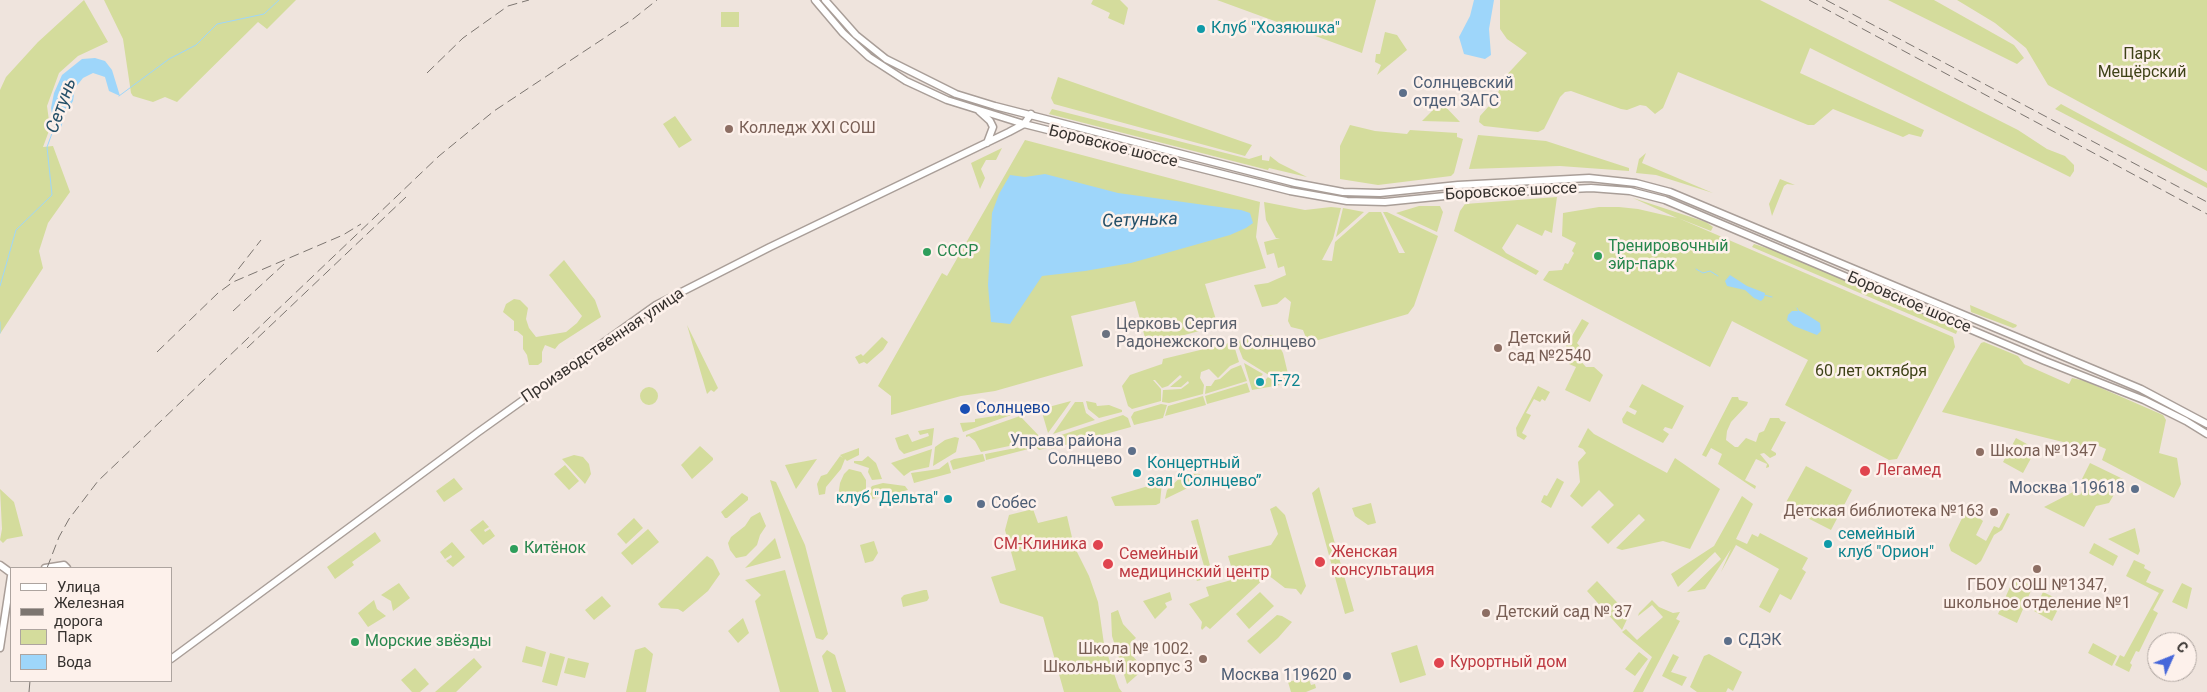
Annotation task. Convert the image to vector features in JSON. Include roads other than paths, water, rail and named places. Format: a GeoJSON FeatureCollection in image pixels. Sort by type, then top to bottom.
{"type":"FeatureCollection","features":[{"type":"Feature","properties":{"kind":"main road","name":"Боровское шоссе"},"geometry":{"type":"LineString","coordinates":[[814,0],[850,40],[877,63],[906,81],[934,94],[977,110],[1024,124],[1290,191],[1347,201],[1390,202],[1455,195],[1589,188],[1630,191],[1653,196],[2144,400],[2207,434]]}},
{"type":"Feature","properties":{"kind":"main road","name":"Боровское шоссе"},"geometry":{"type":"LineString","coordinates":[[825,0],[863,40],[895,64],[964,97],[1285,181],[1343,192],[1380,193],[1458,185],[1580,178],[1636,183],[1664,190],[2141,389],[2207,424]]}},
{"type":"Feature","properties":{"kind":"main road"},"geometry":{"type":"LineString","coordinates":[[977,110],[990,121],[993,127],[987,143]]}},
{"type":"Feature","properties":{"kind":"main road"},"geometry":{"type":"LineString","coordinates":[[1024,124],[1031,114]]}},
{"type":"Feature","properties":{"kind":"main road","name":"Производственная улица"},"geometry":{"type":"LineString","coordinates":[[172,658],[623,328],[669,297],[1024,124]]}},
{"type":"Feature","properties":{"kind":"main road"},"geometry":{"type":"LineString","coordinates":[[0,565],[10,574]]}},
{"type":"Feature","properties":{"kind":"main road"},"geometry":{"type":"LineString","coordinates":[[0,648],[10,582]]}},
{"type":"Feature","properties":{"kind":"water"},"geometry":{"type":"Polygon","coordinates":[[[1474,0],[1494,0],[1489,29],[1491,55],[1485,59],[1464,54],[1459,37],[1470,16],[1474,0]]]}},
{"type":"Feature","properties":{"kind":"water"},"geometry":{"type":"Polygon","coordinates":[[[95,58],[105,61],[112,70],[120,96],[109,91],[105,77],[93,73],[83,78],[75,88],[73,101],[65,114],[60,131],[54,127],[51,108],[54,93],[62,75],[82,59],[95,58]]]}},
{"type":"Feature","properties":{"kind":"water"},"geometry":{"type":"Polygon","coordinates":[[[1045,174],[1118,193],[1241,210],[1250,213],[1253,223],[1230,235],[1131,263],[1042,276],[1010,324],[991,322],[988,285],[992,213],[999,194],[1010,175],[1025,177],[1045,174]]]}},
{"type":"Feature","properties":{"kind":"water"},"geometry":{"type":"Polygon","coordinates":[[[1730,275],[1747,286],[1765,293],[1764,298],[1761,301],[1745,290],[1727,286],[1725,281],[1730,275]]]}},
{"type":"Feature","properties":{"kind":"water"},"geometry":{"type":"Polygon","coordinates":[[[1792,311],[1800,311],[1820,323],[1821,331],[1817,335],[1794,326],[1787,320],[1788,315],[1792,311]]]}},
{"type":"Feature","properties":{"kind":"waterway","name":"Сетунь"},"geometry":{"type":"LineString","coordinates":[[119,96],[169,59],[196,45],[217,24],[264,14],[279,0]]}},
{"type":"Feature","properties":{"kind":"waterway","name":"Сетунь"},"geometry":{"type":"LineString","coordinates":[[0,286],[16,230],[52,195],[47,147],[54,128]]}},
{"type":"Feature","properties":{"kind":"waterway","name":"Сетунька"},"geometry":{"type":"LineString","coordinates":[[1696,269],[1703,273],[1710,271],[1718,276]]}},
{"type":"Feature","properties":{"kind":"waterway","name":"Сетунька"},"geometry":{"type":"LineString","coordinates":[[1764,295],[1772,297]]}},
{"type":"Feature","properties":{"kind":"waterway","name":"Сетунька"},"geometry":{"type":"LineString","coordinates":[[1797,308],[1799,312]]}},
{"type":"Feature","properties":{"kind":"waterway","name":"Сетунь"},"geometry":{"type":"LineString","coordinates":[[0,322],[0,333]]}},
{"type":"Feature","properties":{"kind":"railway"},"geometry":{"type":"LineString","coordinates":[[427,73],[463,38],[508,6],[529,0]]}},
{"type":"Feature","properties":{"kind":"railway"},"geometry":{"type":"LineString","coordinates":[[47,567],[59,537],[69,519],[98,481],[439,156],[494,111],[633,19],[657,0]]}},
{"type":"Feature","properties":{"kind":"railway"},"geometry":{"type":"LineString","coordinates":[[1809,0],[2207,214]]}},
{"type":"Feature","properties":{"kind":"railway"},"geometry":{"type":"LineString","coordinates":[[1826,0],[2207,202]]}},
{"type":"Feature","properties":{"kind":"railway"},"geometry":{"type":"LineString","coordinates":[[247,348],[406,197]]}},
{"type":"Feature","properties":{"kind":"railway"},"geometry":{"type":"LineString","coordinates":[[157,352],[218,293],[233,282],[343,235],[361,224]]}},
{"type":"Feature","properties":{"kind":"railway"},"geometry":{"type":"LineString","coordinates":[[229,281],[261,240]]}},
{"type":"Feature","properties":{"kind":"railway"},"geometry":{"type":"LineString","coordinates":[[233,311],[284,264]]}},
{"type":"Feature","properties":{"kind":"railway"},"geometry":{"type":"LineString","coordinates":[[29,692],[30,682]]}},
{"type":"Feature","properties":{"kind":"place","name":"Клуб \"Хозяюшка\""},"geometry":{"type":"Point","coordinates":[1201,29]}},
{"type":"Feature","properties":{"kind":"place","name":"Солнцевский отдел ЗАГС"},"geometry":{"type":"Point","coordinates":[1403,93]}},
{"type":"Feature","properties":{"kind":"place","name":"Колледж XXI СОШ"},"geometry":{"type":"Point","coordinates":[729,129]}},
{"type":"Feature","properties":{"kind":"place","name":"СССР"},"geometry":{"type":"Point","coordinates":[927,252]}},
{"type":"Feature","properties":{"kind":"place","name":"Тренировочный эйр-парк"},"geometry":{"type":"Point","coordinates":[1598,256]}},
{"type":"Feature","properties":{"kind":"place","name":"Церковь Сергия Радонежского в Солнцево"},"geometry":{"type":"Point","coordinates":[1106,334]}},
{"type":"Feature","properties":{"kind":"place","name":"Детский сад №2540"},"geometry":{"type":"Point","coordinates":[1498,348]}},
{"type":"Feature","properties":{"kind":"place","name":"Т-72"},"geometry":{"type":"Point","coordinates":[1260,382]}},
{"type":"Feature","properties":{"kind":"place","name":"Солнцево"},"geometry":{"type":"Point","coordinates":[965,409]}},
{"type":"Feature","properties":{"kind":"place","name":"Управа района Солнцево"},"geometry":{"type":"Point","coordinates":[1132,451]}},
{"type":"Feature","properties":{"kind":"place","name":"Школа №1347"},"geometry":{"type":"Point","coordinates":[1980,452]}},
{"type":"Feature","properties":{"kind":"place","name":"Легамед"},"geometry":{"type":"Point","coordinates":[1865,471]}},
{"type":"Feature","properties":{"kind":"place","name":"Концертный зал “Солнцево”"},"geometry":{"type":"Point","coordinates":[1137,473]}},
{"type":"Feature","properties":{"kind":"place","name":"Москва 119618"},"geometry":{"type":"Point","coordinates":[2135,489]}},
{"type":"Feature","properties":{"kind":"place","name":"клуб \"Дельта\""},"geometry":{"type":"Point","coordinates":[948,499]}},
{"type":"Feature","properties":{"kind":"place","name":"Собес"},"geometry":{"type":"Point","coordinates":[981,504]}},
{"type":"Feature","properties":{"kind":"place","name":"Детская библиотека №163"},"geometry":{"type":"Point","coordinates":[1994,512]}},
{"type":"Feature","properties":{"kind":"place","name":"семейный клуб \"Орион\""},"geometry":{"type":"Point","coordinates":[1828,544]}},
{"type":"Feature","properties":{"kind":"place","name":"СМ-Клиника"},"geometry":{"type":"Point","coordinates":[1098,545]}},
{"type":"Feature","properties":{"kind":"place","name":"Китёнок"},"geometry":{"type":"Point","coordinates":[514,549]}},
{"type":"Feature","properties":{"kind":"place","name":"Женская консультация"},"geometry":{"type":"Point","coordinates":[1320,562]}},
{"type":"Feature","properties":{"kind":"place","name":"Семейный медицинский центр"},"geometry":{"type":"Point","coordinates":[1108,564]}},
{"type":"Feature","properties":{"kind":"place","name":"ГБОУ СОШ №1347, школьное отделение №1"},"geometry":{"type":"Point","coordinates":[2037,569]}},
{"type":"Feature","properties":{"kind":"place","name":"Детский сад № 37"},"geometry":{"type":"Point","coordinates":[1486,613]}},
{"type":"Feature","properties":{"kind":"place","name":"СДЭК"},"geometry":{"type":"Point","coordinates":[1728,641]}},
{"type":"Feature","properties":{"kind":"place","name":"Морские звёзды"},"geometry":{"type":"Point","coordinates":[355,642]}},
{"type":"Feature","properties":{"kind":"place","name":"Школа № 1002. Школьный корпус 3"},"geometry":{"type":"Point","coordinates":[1203,659]}},
{"type":"Feature","properties":{"kind":"place","name":"Курортный дом"},"geometry":{"type":"Point","coordinates":[1439,663]}},
{"type":"Feature","properties":{"kind":"place","name":"Москва 119620"},"geometry":{"type":"Point","coordinates":[1347,676]}},
{"type":"Feature","properties":{"kind":"park label","name":"Парк Мещёрский"},"geometry":{"type":"Point","coordinates":[2142,64]}},
{"type":"Feature","properties":{"kind":"park label","name":"60 лет октября"},"geometry":{"type":"Point","coordinates":[1871,372]}}]}
